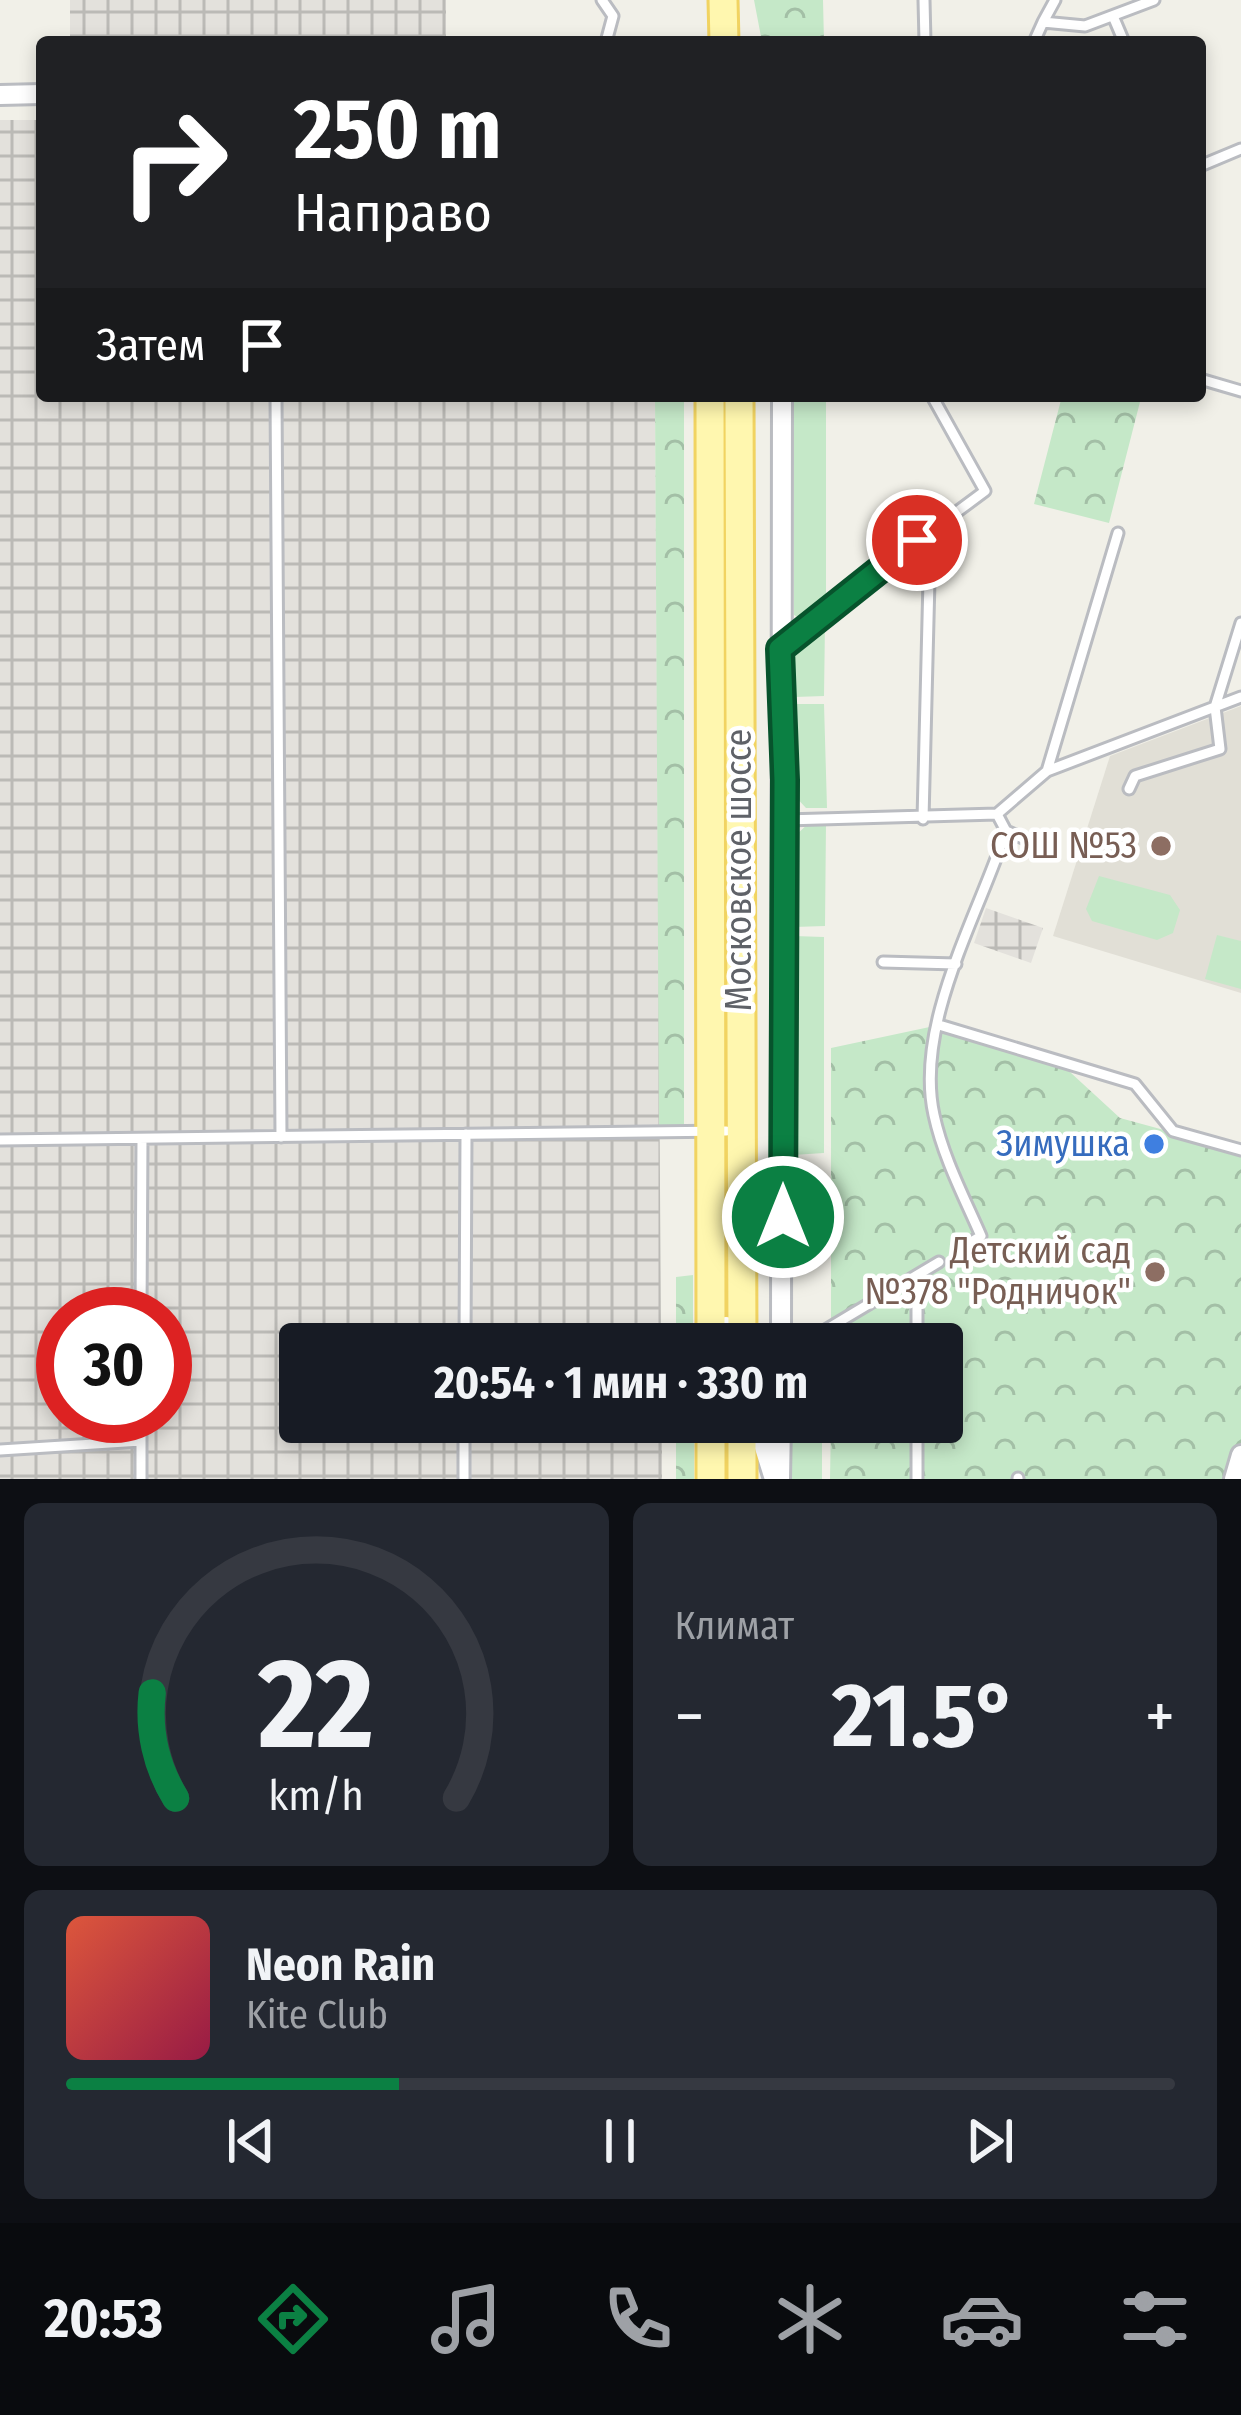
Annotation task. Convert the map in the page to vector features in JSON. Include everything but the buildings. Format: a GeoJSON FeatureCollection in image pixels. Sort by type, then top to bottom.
{"type":"FeatureCollection","features":[{"type":"Feature","properties":{"kind":"main road"},"geometry":{"type":"LineString","coordinates":[[708,0],[709,36]]}},
{"type":"Feature","properties":{"kind":"main road"},"geometry":{"type":"LineString","coordinates":[[723,0],[724,36]]}},
{"type":"Feature","properties":{"kind":"main road"},"geometry":{"type":"LineString","coordinates":[[740,0],[740,36]]}},
{"type":"Feature","properties":{"kind":"main road","name":"Московское шоссе"},"geometry":{"type":"LineString","coordinates":[[710,402],[718,1131],[726,1323]]}},
{"type":"Feature","properties":{"kind":"main road","name":"Московское шоссе"},"geometry":{"type":"LineString","coordinates":[[718,1131],[726,402]]}},
{"type":"Feature","properties":{"kind":"main road","name":"Московское шоссе"},"geometry":{"type":"LineString","coordinates":[[727,1323],[739,402]]}},
{"type":"Feature","properties":{"kind":"main road"},"geometry":{"type":"LineString","coordinates":[[711,1443],[711,1479]]}},
{"type":"Feature","properties":{"kind":"main road"},"geometry":{"type":"LineString","coordinates":[[726,1443],[727,1479]]}},
{"type":"Feature","properties":{"kind":"main road"},"geometry":{"type":"LineString","coordinates":[[742,1443],[742,1479]]}},
{"type":"Feature","properties":{"kind":"street"},"geometry":{"type":"LineString","coordinates":[[0,95],[36,94]]}},
{"type":"Feature","properties":{"kind":"street"},"geometry":{"type":"LineString","coordinates":[[781,1323],[782,402]]}},
{"type":"Feature","properties":{"kind":"street"},"geometry":{"type":"LineString","coordinates":[[764,1443],[777,1479]]}},
{"type":"Feature","properties":{"kind":"street"},"geometry":{"type":"LineString","coordinates":[[777,1479],[780,1443]]}},
{"type":"Feature","properties":{"kind":"street"},"geometry":{"type":"LineString","coordinates":[[1234,1479],[1241,1455]]}},
{"type":"Feature","properties":{"kind":"lane"},"geometry":{"type":"LineString","coordinates":[[602,0],[613,16],[607,36]]}},
{"type":"Feature","properties":{"kind":"lane"},"geometry":{"type":"LineString","coordinates":[[924,0],[925,36]]}},
{"type":"Feature","properties":{"kind":"lane"},"geometry":{"type":"LineString","coordinates":[[1037,36],[1055,0]]}},
{"type":"Feature","properties":{"kind":"lane"},"geometry":{"type":"LineString","coordinates":[[1043,22],[1084,26],[1154,0]]}},
{"type":"Feature","properties":{"kind":"lane"},"geometry":{"type":"LineString","coordinates":[[1113,16],[1121,36]]}},
{"type":"Feature","properties":{"kind":"lane"},"geometry":{"type":"LineString","coordinates":[[1206,164],[1241,149]]}},
{"type":"Feature","properties":{"kind":"lane"},"geometry":{"type":"LineString","coordinates":[[1206,381],[1241,391]]}},
{"type":"Feature","properties":{"kind":"lane"},"geometry":{"type":"LineString","coordinates":[[276,402],[281,1137]]}},
{"type":"Feature","properties":{"kind":"lane"},"geometry":{"type":"LineString","coordinates":[[935,402],[985,491],[958,511]]}},
{"type":"Feature","properties":{"kind":"lane"},"geometry":{"type":"LineString","coordinates":[[780,649],[932,529]]}},
{"type":"Feature","properties":{"kind":"lane"},"geometry":{"type":"LineString","coordinates":[[1047,771],[1118,533]]}},
{"type":"Feature","properties":{"kind":"lane"},"geometry":{"type":"LineString","coordinates":[[917,540],[929,580],[922,819]]}},
{"type":"Feature","properties":{"kind":"lane"},"geometry":{"type":"LineString","coordinates":[[1129,789],[1135,776],[1220,749],[1215,707],[1241,623]]}},
{"type":"Feature","properties":{"kind":"lane"},"geometry":{"type":"LineString","coordinates":[[785,820],[997,814],[1047,771],[1241,697]]}},
{"type":"Feature","properties":{"kind":"lane"},"geometry":{"type":"LineString","coordinates":[[997,814],[1006,831],[1037,844]]}},
{"type":"Feature","properties":{"kind":"lane"},"geometry":{"type":"LineString","coordinates":[[966,1245],[981,1236],[934,1116],[929,1070],[956,964],[1006,831]]}},
{"type":"Feature","properties":{"kind":"lane"},"geometry":{"type":"LineString","coordinates":[[883,962],[956,964]]}},
{"type":"Feature","properties":{"kind":"lane"},"geometry":{"type":"LineString","coordinates":[[939,1025],[1135,1084],[1173,1131],[1241,1150]]}},
{"type":"Feature","properties":{"kind":"lane"},"geometry":{"type":"LineString","coordinates":[[0,1140],[718,1131]]}},
{"type":"Feature","properties":{"kind":"lane"},"geometry":{"type":"LineString","coordinates":[[465,1323],[466,1134]]}},
{"type":"Feature","properties":{"kind":"lane"},"geometry":{"type":"LineString","coordinates":[[141,1287],[142,1138]]}},
{"type":"Feature","properties":{"kind":"lane"},"geometry":{"type":"LineString","coordinates":[[838,1323],[939,1262]]}},
{"type":"Feature","properties":{"kind":"lane"},"geometry":{"type":"LineString","coordinates":[[917,1276],[917,1323]]}},
{"type":"Feature","properties":{"kind":"lane"},"geometry":{"type":"LineString","coordinates":[[0,1450],[110,1443]]}},
{"type":"Feature","properties":{"kind":"lane"},"geometry":{"type":"LineString","coordinates":[[141,1443],[141,1479]]}},
{"type":"Feature","properties":{"kind":"lane"},"geometry":{"type":"LineString","coordinates":[[464,1443],[464,1479]]}},
{"type":"Feature","properties":{"kind":"lane"},"geometry":{"type":"LineString","coordinates":[[917,1443],[917,1479]]}},
{"type":"Feature","properties":{"kind":"shaded area"},"geometry":{"type":"Polygon","coordinates":[[[70,0],[446,0],[446,36],[70,36],[70,0]]]}},
{"type":"Feature","properties":{"kind":"shaded area"},"geometry":{"type":"Polygon","coordinates":[[[0,120],[36,120],[36,402],[655,402],[661,1323],[279,1323],[279,1443],[662,1443],[662,1479],[0,1479],[0,120]]]}},
{"type":"Feature","properties":{"kind":"shaded area","name":"СОШ №53"},"geometry":{"type":"Polygon","coordinates":[[[1241,706],[1241,993],[1053,936],[1110,756],[1241,706]]]}},
{"type":"Feature","properties":{"kind":"shaded area"},"geometry":{"type":"Polygon","coordinates":[[[986,908],[1043,928],[1031,963],[974,943],[986,908]]]}},
{"type":"Feature","properties":{"kind":"green space"},"geometry":{"type":"Polygon","coordinates":[[[754,0],[823,0],[824,36],[761,36],[754,0]]]}},
{"type":"Feature","properties":{"kind":"green space"},"geometry":{"type":"Polygon","coordinates":[[[655,402],[684,402],[684,1131],[659,1132],[655,402]]]}},
{"type":"Feature","properties":{"kind":"green space"},"geometry":{"type":"Polygon","coordinates":[[[794,402],[826,402],[826,602],[803,620],[794,615],[794,402]]]}},
{"type":"Feature","properties":{"kind":"green space"},"geometry":{"type":"Polygon","coordinates":[[[1060,402],[1140,402],[1109,523],[1034,504],[1060,402]]]}},
{"type":"Feature","properties":{"kind":"green space"},"geometry":{"type":"Polygon","coordinates":[[[825,623],[824,696],[795,697],[794,651],[825,623]]]}},
{"type":"Feature","properties":{"kind":"green space"},"geometry":{"type":"Polygon","coordinates":[[[795,704],[824,704],[827,808],[806,808],[793,794],[795,704]]]}},
{"type":"Feature","properties":{"kind":"green space"},"geometry":{"type":"Polygon","coordinates":[[[810,822],[826,823],[825,926],[794,927],[795,836],[810,822]]]}},
{"type":"Feature","properties":{"kind":"green space"},"geometry":{"type":"Polygon","coordinates":[[[1099,876],[1170,895],[1180,910],[1173,933],[1157,940],[1092,921],[1086,909],[1099,876]]]}},
{"type":"Feature","properties":{"kind":"green space"},"geometry":{"type":"Polygon","coordinates":[[[1217,935],[1241,941],[1241,989],[1205,979],[1217,935]]]}},
{"type":"Feature","properties":{"kind":"green space"},"geometry":{"type":"Polygon","coordinates":[[[794,936],[824,937],[824,1153],[793,1155],[794,936]]]}},
{"type":"Feature","properties":{"kind":"green space"},"geometry":{"type":"Polygon","coordinates":[[[939,1025],[1058,1061],[1120,1118],[1241,1151],[1241,1456],[1234,1479],[830,1479],[831,1443],[963,1443],[963,1323],[831,1323],[831,1048],[939,1025]]]}},
{"type":"Feature","properties":{"kind":"green space"},"geometry":{"type":"Polygon","coordinates":[[[808,1195],[820,1195],[820,1256],[808,1256],[808,1195]]]}},
{"type":"Feature","properties":{"kind":"green space"},"geometry":{"type":"Polygon","coordinates":[[[693,1275],[693,1323],[676,1323],[676,1277],[693,1275]]]}},
{"type":"Feature","properties":{"kind":"green space"},"geometry":{"type":"Polygon","coordinates":[[[676,1443],[694,1443],[694,1479],[676,1479],[676,1443]]]}},
{"type":"Feature","properties":{"kind":"green space"},"geometry":{"type":"Polygon","coordinates":[[[791,1443],[822,1443],[822,1479],[791,1479],[791,1443]]]}},
{"type":"Feature","properties":{"kind":"place","name":"СОШ №53"},"geometry":{"type":"Point","coordinates":[1161,846]}},
{"type":"Feature","properties":{"kind":"place","name":"Зимушка"},"geometry":{"type":"Point","coordinates":[1154,1144]}},
{"type":"Feature","properties":{"kind":"place","name":"Детский сад №378 \"Родничок\""},"geometry":{"type":"Point","coordinates":[1155,1272]}},
{"type":"Feature","properties":{"kind":"route"},"geometry":{"type":"LineString","coordinates":[[783,1217],[785,700],[780,649],[917,540]]}}]}
